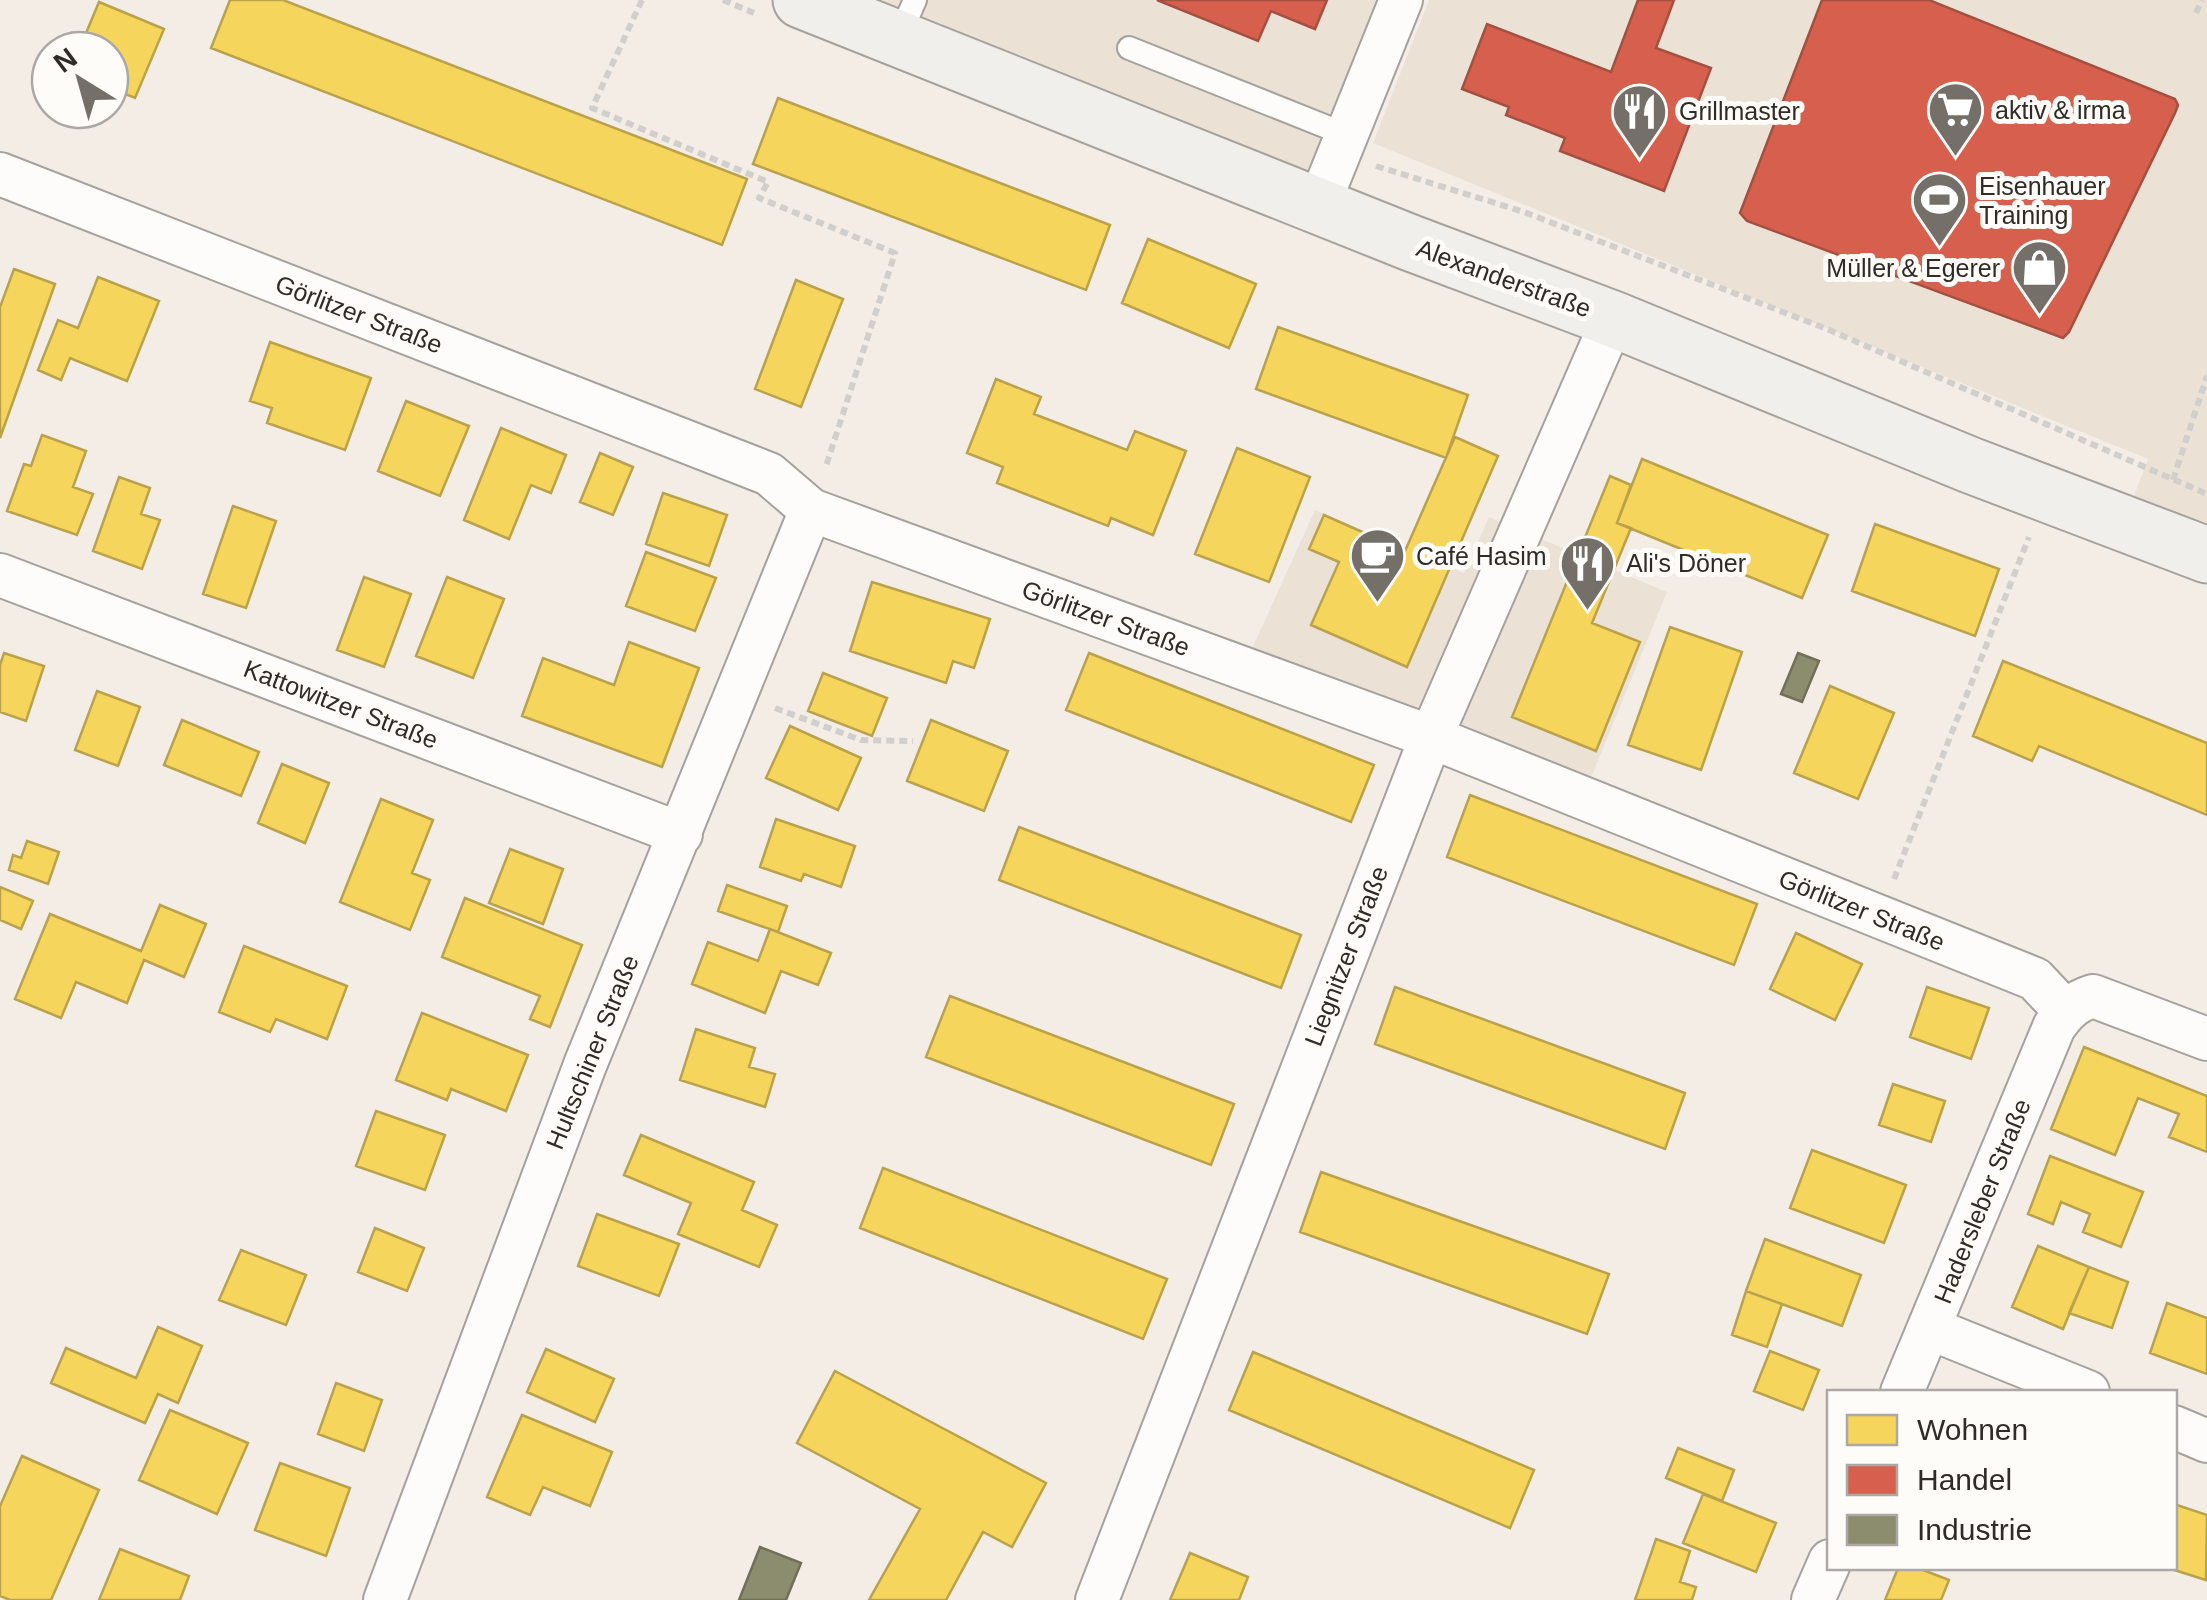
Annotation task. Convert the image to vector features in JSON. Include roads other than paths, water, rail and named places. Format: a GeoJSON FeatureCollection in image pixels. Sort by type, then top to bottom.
{"type":"FeatureCollection","features":[{"type":"Feature","properties":{"kind":"main road","name":"Alexanderstraße"},"geometry":{"type":"LineString","coordinates":[[800,0],[907,20],[1318,206],[1613,318],[1775,388],[2207,555]]}},
{"type":"Feature","properties":{"kind":"street"},"geometry":{"type":"LineString","coordinates":[[1318,206],[1401,0]]}},
{"type":"Feature","properties":{"kind":"street","name":"Görlitzer Straße"},"geometry":{"type":"LineString","coordinates":[[0,174],[768,474],[811,510],[1431,738],[2034,979],[2065,1011]]}},
{"type":"Feature","properties":{"kind":"street","name":"Liegnitzer Straße"},"geometry":{"type":"LineString","coordinates":[[1097,1600],[1431,738],[1613,318]]}},
{"type":"Feature","properties":{"kind":"street","name":"Hultschiner Straße"},"geometry":{"type":"LineString","coordinates":[[385,1600],[584,1065],[811,510]]}},
{"type":"Feature","properties":{"kind":"street","name":"Kattowitzer Straße"},"geometry":{"type":"LineString","coordinates":[[0,575],[681,834]]}},
{"type":"Feature","properties":{"kind":"street"},"geometry":{"type":"LineString","coordinates":[[2065,1011],[2078,1000],[2093,996],[2207,1039]]}},
{"type":"Feature","properties":{"kind":"street","name":"Hadersleber Straße"},"geometry":{"type":"LineString","coordinates":[[1903,1390],[2054,1027],[2065,1011]]}},
{"type":"Feature","properties":{"kind":"street"},"geometry":{"type":"LineString","coordinates":[[1930,1328],[2083,1390]]}},
{"type":"Feature","properties":{"kind":"street"},"geometry":{"type":"LineString","coordinates":[[2177,1429],[2207,1441]]}},
{"type":"Feature","properties":{"kind":"street"},"geometry":{"type":"LineString","coordinates":[[1813,1600],[1827,1569]]}},
{"type":"Feature","properties":{"kind":"lane"},"geometry":{"type":"LineString","coordinates":[[1128,48],[1343,144]]}},
{"type":"Feature","properties":{"kind":"place","name":"aktiv & irma"},"geometry":{"type":"Point","coordinates":[1956,159]}},
{"type":"Feature","properties":{"kind":"place","name":"Grillmaster"},"geometry":{"type":"Point","coordinates":[1640,160]}},
{"type":"Feature","properties":{"kind":"place","name":"Eisenhauer Training"},"geometry":{"type":"Point","coordinates":[1940,249]}},
{"type":"Feature","properties":{"kind":"place","name":"Müller & Egerer"},"geometry":{"type":"Point","coordinates":[2039,317]}},
{"type":"Feature","properties":{"kind":"place","name":"Café Hasim"},"geometry":{"type":"Point","coordinates":[1377,605]}},
{"type":"Feature","properties":{"kind":"place","name":"Ali's Döner"},"geometry":{"type":"Point","coordinates":[1587,612]}}]}
